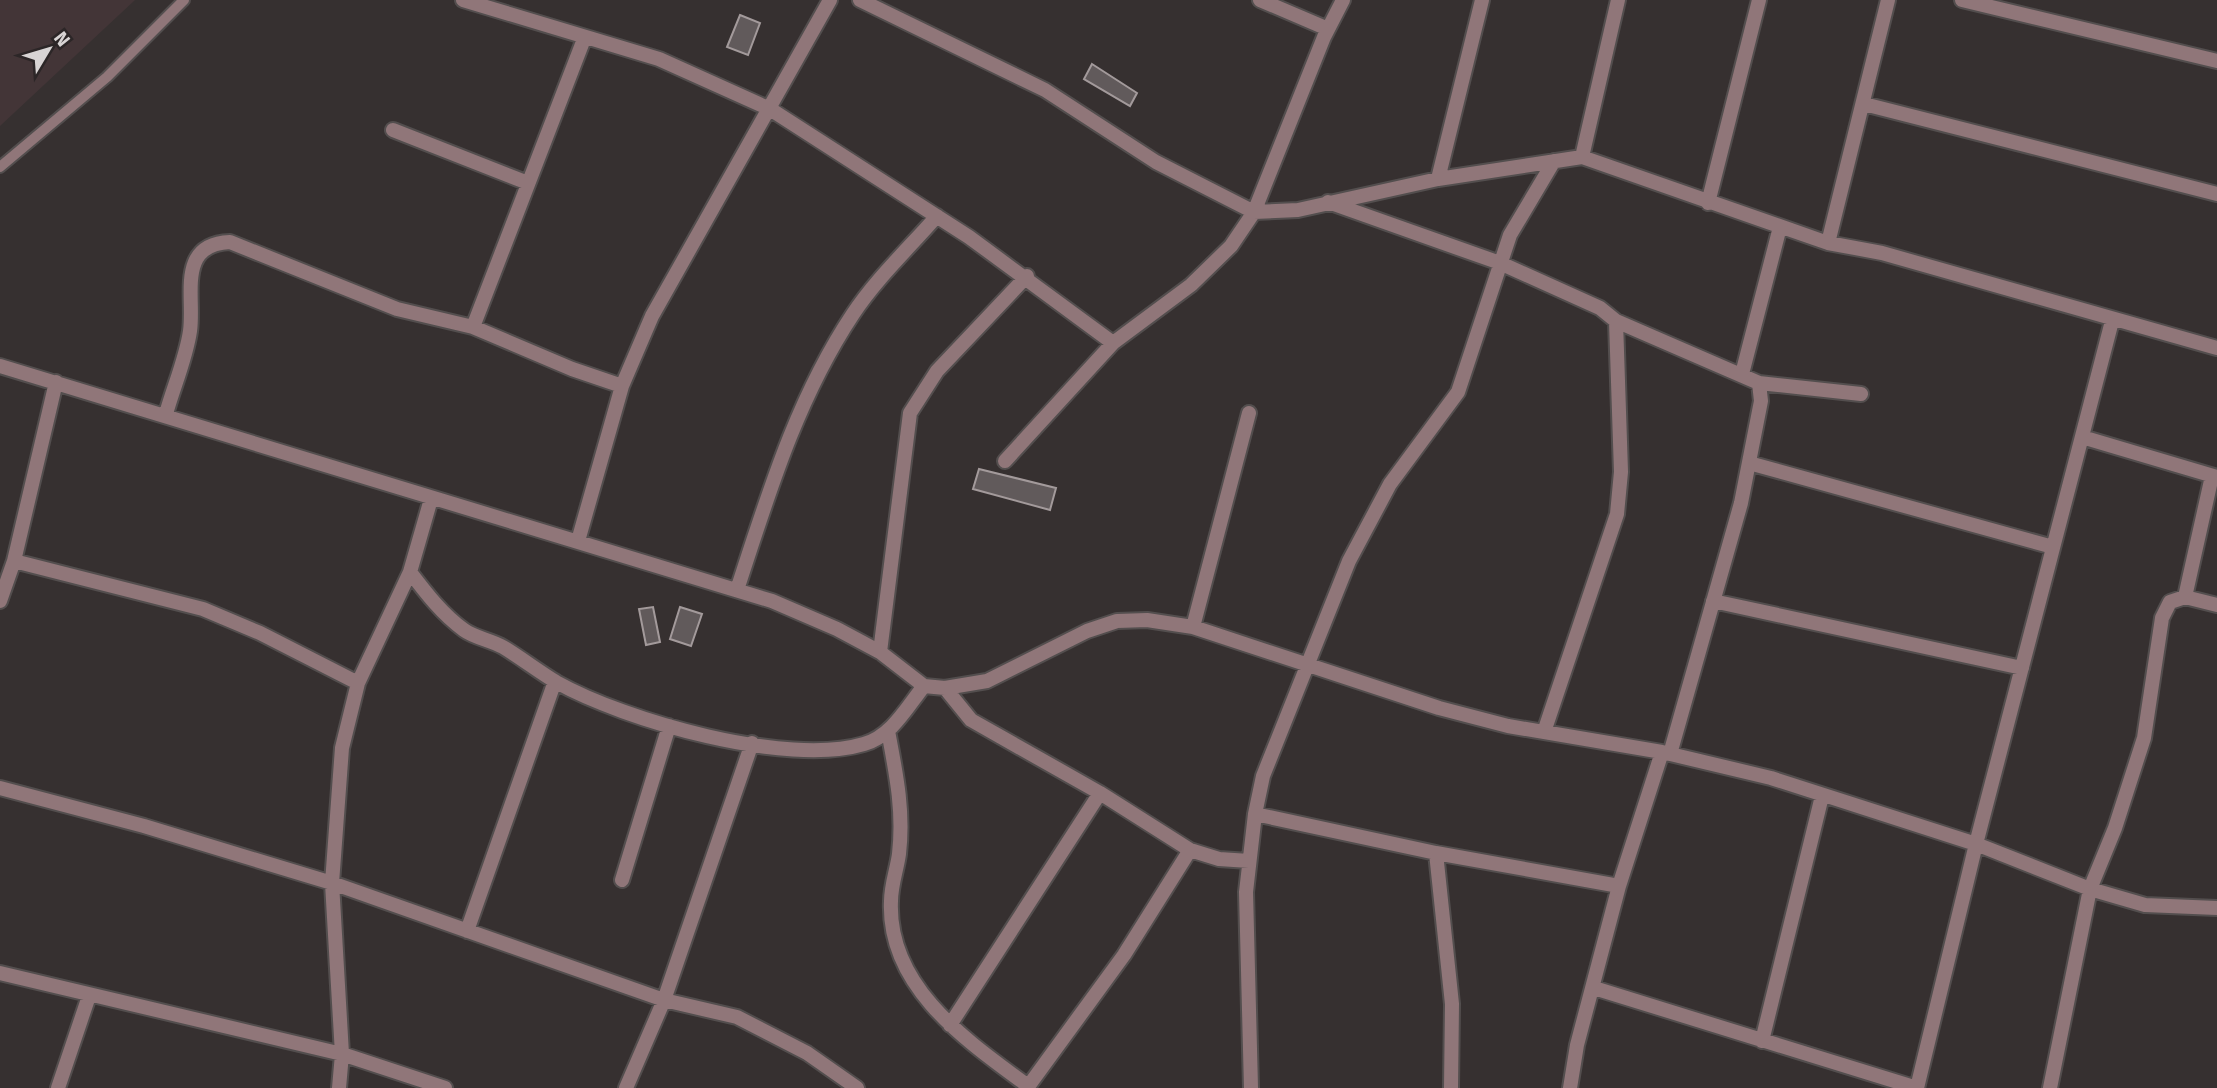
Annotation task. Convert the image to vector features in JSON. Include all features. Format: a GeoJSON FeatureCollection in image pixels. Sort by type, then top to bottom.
{"type":"FeatureCollection","features":[{"type":"Feature","properties":{"kind":"street"},"geometry":{"type":"LineString","coordinates":[[463,0],[584,39],[659,59],[770,109],[1027,276],[1113,343]]}},
{"type":"Feature","properties":{"kind":"street"},"geometry":{"type":"LineString","coordinates":[[578,541],[622,386],[652,317],[830,0]]}},
{"type":"Feature","properties":{"kind":"street"},"geometry":{"type":"LineString","coordinates":[[860,0],[1045,90],[1157,162],[1254,212],[1298,210],[1438,179],[1582,157],[1828,243],[1882,253],[2112,321],[2217,348]]}},
{"type":"Feature","properties":{"kind":"street"},"geometry":{"type":"LineString","coordinates":[[1260,0],[1328,29]]}},
{"type":"Feature","properties":{"kind":"street"},"geometry":{"type":"LineString","coordinates":[[1005,461],[1113,343],[1191,285],[1231,246],[1254,212],[1328,29],[1343,0]]}},
{"type":"Feature","properties":{"kind":"street"},"geometry":{"type":"LineString","coordinates":[[1438,179],[1482,0]]}},
{"type":"Feature","properties":{"kind":"street"},"geometry":{"type":"LineString","coordinates":[[1582,157],[1618,0]]}},
{"type":"Feature","properties":{"kind":"street"},"geometry":{"type":"LineString","coordinates":[[1708,203],[1759,0]]}},
{"type":"Feature","properties":{"kind":"street"},"geometry":{"type":"LineString","coordinates":[[1828,243],[1888,0]]}},
{"type":"Feature","properties":{"kind":"street"},"geometry":{"type":"LineString","coordinates":[[1962,0],[2217,61]]}},
{"type":"Feature","properties":{"kind":"street"},"geometry":{"type":"LineString","coordinates":[[473,327],[584,39]]}},
{"type":"Feature","properties":{"kind":"street"},"geometry":{"type":"LineString","coordinates":[[1864,104],[2217,194]]}},
{"type":"Feature","properties":{"kind":"street"},"geometry":{"type":"LineString","coordinates":[[393,130],[528,183]]}},
{"type":"Feature","properties":{"kind":"street"},"geometry":{"type":"LineString","coordinates":[[1251,1088],[1246,892],[1255,814],[1263,776],[1309,667],[1349,561],[1390,484],[1458,392],[1510,235],[1554,161]]}},
{"type":"Feature","properties":{"kind":"street"},"geometry":{"type":"LineString","coordinates":[[1327,202],[1500,263],[1600,307],[1616,321],[1742,373],[1759,383],[1861,394]]}},
{"type":"Feature","properties":{"kind":"street"},"geometry":{"type":"LineString","coordinates":[[737,590],[783,451],[827,356],[854,312],[937,216]]}},
{"type":"Feature","properties":{"kind":"street"},"geometry":{"type":"LineString","coordinates":[[1742,373],[1780,227]]}},
{"type":"Feature","properties":{"kind":"street"},"geometry":{"type":"LineString","coordinates":[[166,414],[190,331],[192,272],[201,253],[213,243],[230,242],[397,309],[473,327],[572,369],[622,386]]}},
{"type":"Feature","properties":{"kind":"street"},"geometry":{"type":"LineString","coordinates":[[880,652],[910,413],[937,371],[1027,276]]}},
{"type":"Feature","properties":{"kind":"street"},"geometry":{"type":"LineString","coordinates":[[1544,732],[1617,514],[1621,472],[1616,321]]}},
{"type":"Feature","properties":{"kind":"street"},"geometry":{"type":"LineString","coordinates":[[1594,988],[1917,1088],[1976,844],[2112,321]]}},
{"type":"Feature","properties":{"kind":"street"},"geometry":{"type":"LineString","coordinates":[[0,366],[166,414],[431,499],[737,590],[826,624],[880,652],[924,686],[945,688],[986,681],[1087,631],[1117,621],[1147,620],[1192,627],[1439,708],[1544,732],[1666,753],[1771,778],[1976,844],[2090,889],[2145,905],[2217,908]]}},
{"type":"Feature","properties":{"kind":"street"},"geometry":{"type":"LineString","coordinates":[[0,600],[14,561],[56,382]]}},
{"type":"Feature","properties":{"kind":"street"},"geometry":{"type":"LineString","coordinates":[[1570,1088],[1577,1045],[1619,886],[1666,753],[1713,601],[1749,463],[1762,401],[1759,383]]}},
{"type":"Feature","properties":{"kind":"street"},"geometry":{"type":"LineString","coordinates":[[1192,627],[1249,413]]}},
{"type":"Feature","properties":{"kind":"street"},"geometry":{"type":"LineString","coordinates":[[2082,437],[2214,477],[2185,597]]}},
{"type":"Feature","properties":{"kind":"street"},"geometry":{"type":"LineString","coordinates":[[1749,463],[2053,547]]}},
{"type":"Feature","properties":{"kind":"street"},"geometry":{"type":"LineString","coordinates":[[338,1088],[342,1054],[332,883],[342,748],[358,682],[410,572],[431,499]]}},
{"type":"Feature","properties":{"kind":"street"},"geometry":{"type":"LineString","coordinates":[[14,561],[204,610],[260,633],[358,682]]}},
{"type":"Feature","properties":{"kind":"street"},"geometry":{"type":"LineString","coordinates":[[410,572],[441,610],[466,631],[497,644],[555,681],[597,701],[669,726],[813,752],[865,744],[888,732],[924,686]]}},
{"type":"Feature","properties":{"kind":"street"},"geometry":{"type":"LineString","coordinates":[[2050,1088],[2090,889],[2116,828],[2144,738],[2162,618],[2170,602],[2185,597],[2217,605]]}},
{"type":"Feature","properties":{"kind":"street"},"geometry":{"type":"LineString","coordinates":[[1713,601],[2022,668]]}},
{"type":"Feature","properties":{"kind":"street"},"geometry":{"type":"LineString","coordinates":[[467,931],[555,681]]}},
{"type":"Feature","properties":{"kind":"street"},"geometry":{"type":"LineString","coordinates":[[945,688],[971,720],[1100,793],[1190,850],[1219,859],[1249,861]]}},
{"type":"Feature","properties":{"kind":"street"},"geometry":{"type":"LineString","coordinates":[[622,880],[669,726]]}},
{"type":"Feature","properties":{"kind":"street"},"geometry":{"type":"LineString","coordinates":[[888,732],[902,802],[899,853],[891,901],[893,933],[905,969],[941,1017],[1028,1087],[1124,955],[1190,850]]}},
{"type":"Feature","properties":{"kind":"street"},"geometry":{"type":"LineString","coordinates":[[626,1088],[664,1000],[752,743]]}},
{"type":"Feature","properties":{"kind":"street"},"geometry":{"type":"LineString","coordinates":[[0,788],[144,826],[332,883],[664,1000],[737,1017],[807,1053],[855,1087]]}},
{"type":"Feature","properties":{"kind":"street"},"geometry":{"type":"LineString","coordinates":[[950,1025],[1100,793]]}},
{"type":"Feature","properties":{"kind":"street"},"geometry":{"type":"LineString","coordinates":[[1762,1041],[1822,796]]}},
{"type":"Feature","properties":{"kind":"street"},"geometry":{"type":"LineString","coordinates":[[1255,814],[1436,853],[1619,886]]}},
{"type":"Feature","properties":{"kind":"street"},"geometry":{"type":"LineString","coordinates":[[1436,853],[1452,1004],[1451,1088]]}},
{"type":"Feature","properties":{"kind":"street"},"geometry":{"type":"LineString","coordinates":[[0,973],[342,1054],[446,1088]]}},
{"type":"Feature","properties":{"kind":"street"},"geometry":{"type":"LineString","coordinates":[[58,1088],[89,996]]}},
{"type":"Feature","properties":{"kind":"lane"},"geometry":{"type":"LineString","coordinates":[[0,167],[107,77],[184,0]]}},
{"type":"Feature","properties":{"kind":"shaded area"},"geometry":{"type":"Polygon","coordinates":[[[0,0],[135,0],[0,126],[0,0]]]}},
{"type":"Feature","properties":{"kind":"building"},"geometry":{"type":"Polygon","coordinates":[[[740,15],[760,23],[748,55],[727,47],[740,15]]]}},
{"type":"Feature","properties":{"kind":"building"},"geometry":{"type":"Polygon","coordinates":[[[1092,64],[1137,93],[1130,106],[1084,79],[1092,64]]]}},
{"type":"Feature","properties":{"kind":"building"},"geometry":{"type":"Polygon","coordinates":[[[979,469],[1056,488],[1050,510],[973,489],[979,469]]]}},
{"type":"Feature","properties":{"kind":"building"},"geometry":{"type":"Polygon","coordinates":[[[653,607],[660,642],[646,645],[639,609],[653,607]]]}},
{"type":"Feature","properties":{"kind":"building"},"geometry":{"type":"Polygon","coordinates":[[[680,607],[702,614],[691,646],[670,639],[680,607]]]}}]}
